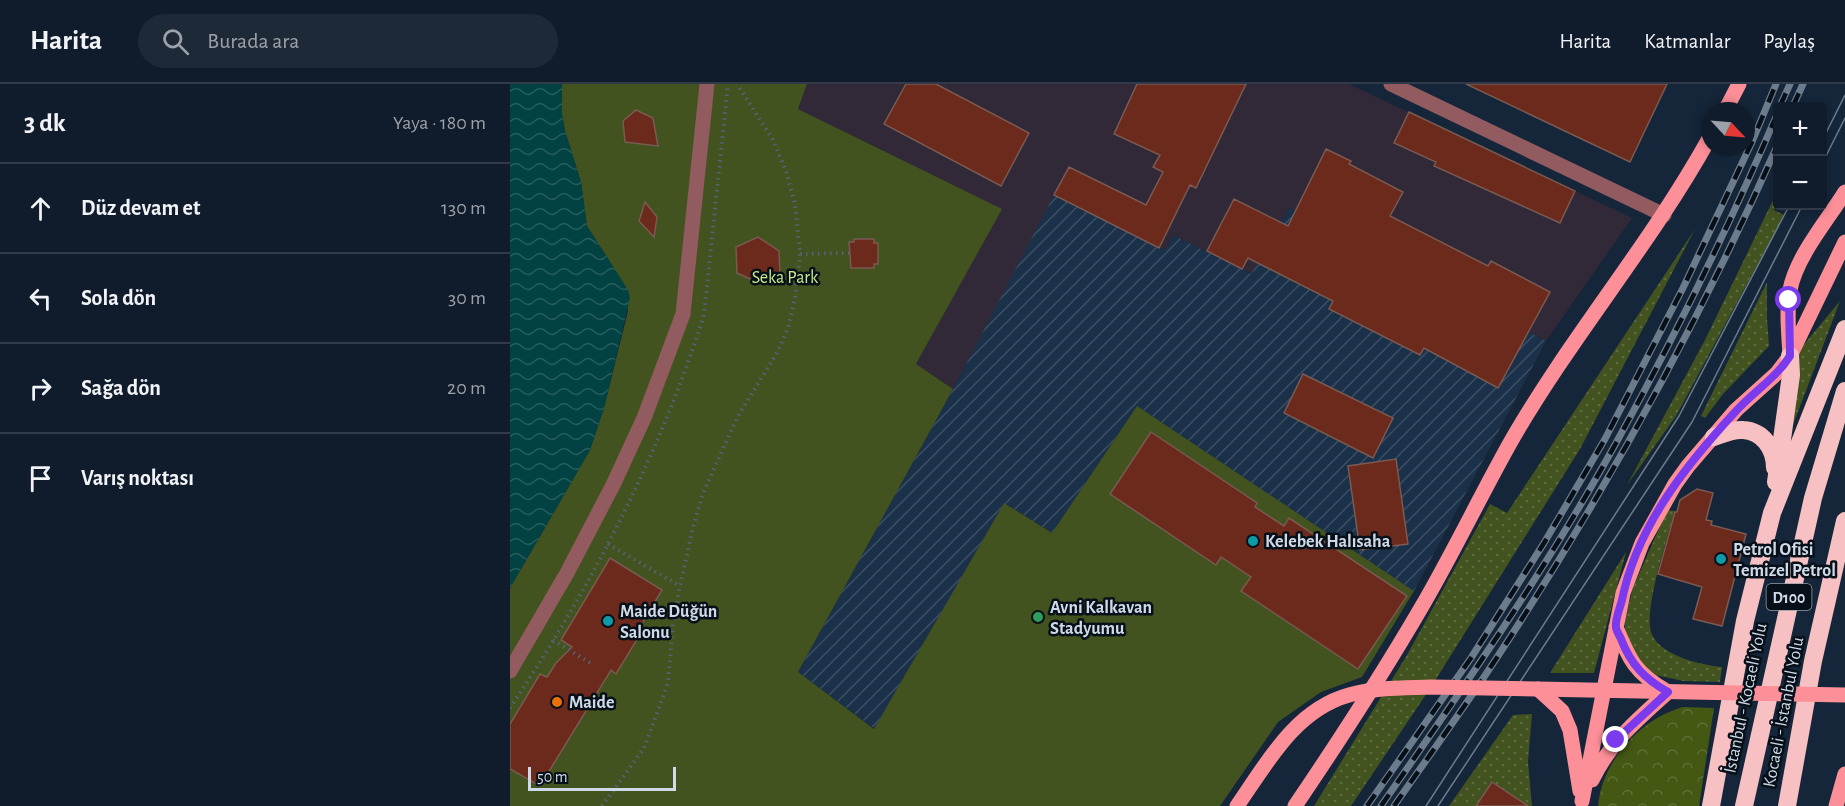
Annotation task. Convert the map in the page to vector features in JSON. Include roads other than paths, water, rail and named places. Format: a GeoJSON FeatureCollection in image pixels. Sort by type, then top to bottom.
{"type":"FeatureCollection","features":[{"type":"Feature","properties":{"kind":"highway"},"geometry":{"type":"LineString","coordinates":[[1772,513],[1845,329]]}},
{"type":"Feature","properties":{"kind":"highway"},"geometry":{"type":"LineString","coordinates":[[1711,806],[1745,621],[1772,513],[1791,375],[1790,356]]}},
{"type":"Feature","properties":{"kind":"highway","name":"İstanbul - Kocaeli Yolu"},"geometry":{"type":"LineString","coordinates":[[1744,806],[1813,498],[1845,391]]}},
{"type":"Feature","properties":{"kind":"highway"},"geometry":{"type":"LineString","coordinates":[[1714,437],[1744,430],[1753,432],[1768,443],[1774,453],[1775,464],[1772,513]]}},
{"type":"Feature","properties":{"kind":"highway","name":"Kocaeli - İstanbul Yolu"},"geometry":{"type":"LineString","coordinates":[[1787,806],[1813,661],[1845,521]]}},
{"type":"Feature","properties":{"kind":"main road"},"geometry":{"type":"LineString","coordinates":[[1730,102],[1739,84]]}},
{"type":"Feature","properties":{"kind":"main road"},"geometry":{"type":"LineString","coordinates":[[1295,806],[1340,740],[1422,607],[1514,436],[1544,388],[1664,215],[1701,152]]}},
{"type":"Feature","properties":{"kind":"main road"},"geometry":{"type":"LineString","coordinates":[[1790,356],[1791,286],[1804,256],[1845,192]]}},
{"type":"Feature","properties":{"kind":"main road"},"geometry":{"type":"LineString","coordinates":[[1582,804],[1616,627],[1631,568],[1658,511],[1675,484],[1737,410],[1777,373],[1790,356],[1845,242]]}},
{"type":"Feature","properties":{"kind":"main road"},"geometry":{"type":"LineString","coordinates":[[1616,627],[1625,649],[1640,672],[1668,692]]}},
{"type":"Feature","properties":{"kind":"main road"},"geometry":{"type":"LineString","coordinates":[[1237,806],[1293,730],[1317,710],[1347,695],[1393,688],[1845,695]]}},
{"type":"Feature","properties":{"kind":"main road"},"geometry":{"type":"LineString","coordinates":[[1538,689],[1562,711],[1570,730],[1582,804]]}},
{"type":"Feature","properties":{"kind":"main road"},"geometry":{"type":"LineString","coordinates":[[1582,804],[1602,760],[1616,740],[1668,692]]}},
{"type":"Feature","properties":{"kind":"main road"},"geometry":{"type":"LineString","coordinates":[[1836,806],[1845,774]]}},
{"type":"Feature","properties":{"kind":"street"},"geometry":{"type":"LineString","coordinates":[[510,670],[589,532],[644,417],[683,314],[707,84]]}},
{"type":"Feature","properties":{"kind":"street"},"geometry":{"type":"LineString","coordinates":[[1391,84],[1664,215]]}},
{"type":"Feature","properties":{"kind":"water"},"geometry":{"type":"Polygon","coordinates":[[[510,84],[562,84],[562,114],[581,182],[587,226],[628,290],[630,298],[604,408],[590,450],[510,588],[510,84]]]}},
{"type":"Feature","properties":{"kind":"tram line"},"geometry":{"type":"LineString","coordinates":[[1827,131],[1845,95]]}},
{"type":"Feature","properties":{"kind":"tram line"},"geometry":{"type":"LineString","coordinates":[[1826,156],[1845,118]]}},
{"type":"Feature","properties":{"kind":"tram line"},"geometry":{"type":"LineString","coordinates":[[1426,806],[1679,416],[1787,210]]}},
{"type":"Feature","properties":{"kind":"tram line"},"geometry":{"type":"LineString","coordinates":[[1438,806],[1692,422],[1800,210]]}},
{"type":"Feature","properties":{"kind":"railway"},"geometry":{"type":"LineString","coordinates":[[1367,806],[1471,658],[1544,543],[1605,439],[1683,288],[1752,142],[1776,84]]}},
{"type":"Feature","properties":{"kind":"railway"},"geometry":{"type":"LineString","coordinates":[[1782,102],[1790,84]]}},
{"type":"Feature","properties":{"kind":"railway"},"geometry":{"type":"LineString","coordinates":[[1795,102],[1803,84]]}},
{"type":"Feature","properties":{"kind":"railway"},"geometry":{"type":"LineString","coordinates":[[1381,806],[1503,628],[1561,537],[1616,443],[1681,321],[1773,123]]}},
{"type":"Feature","properties":{"kind":"railway"},"geometry":{"type":"LineString","coordinates":[[1394,806],[1490,668],[1608,478],[1714,280],[1773,155]]}},
{"type":"Feature","properties":{"kind":"place","name":"Kelebek Halısaha"},"geometry":{"type":"Point","coordinates":[1253,541]}},
{"type":"Feature","properties":{"kind":"place","name":"Petrol Ofisi Temizel Petrol"},"geometry":{"type":"Point","coordinates":[1721,559]}},
{"type":"Feature","properties":{"kind":"place","name":"Avni Kalkavan Stadyumu"},"geometry":{"type":"Point","coordinates":[1038,617]}},
{"type":"Feature","properties":{"kind":"place","name":"Maide Düğün Salonu"},"geometry":{"type":"Point","coordinates":[608,621]}},
{"type":"Feature","properties":{"kind":"place","name":"Maide"},"geometry":{"type":"Point","coordinates":[557,702]}},
{"type":"Feature","properties":{"kind":"park label","name":"Seka Park"},"geometry":{"type":"Point","coordinates":[785,277]}}]}
